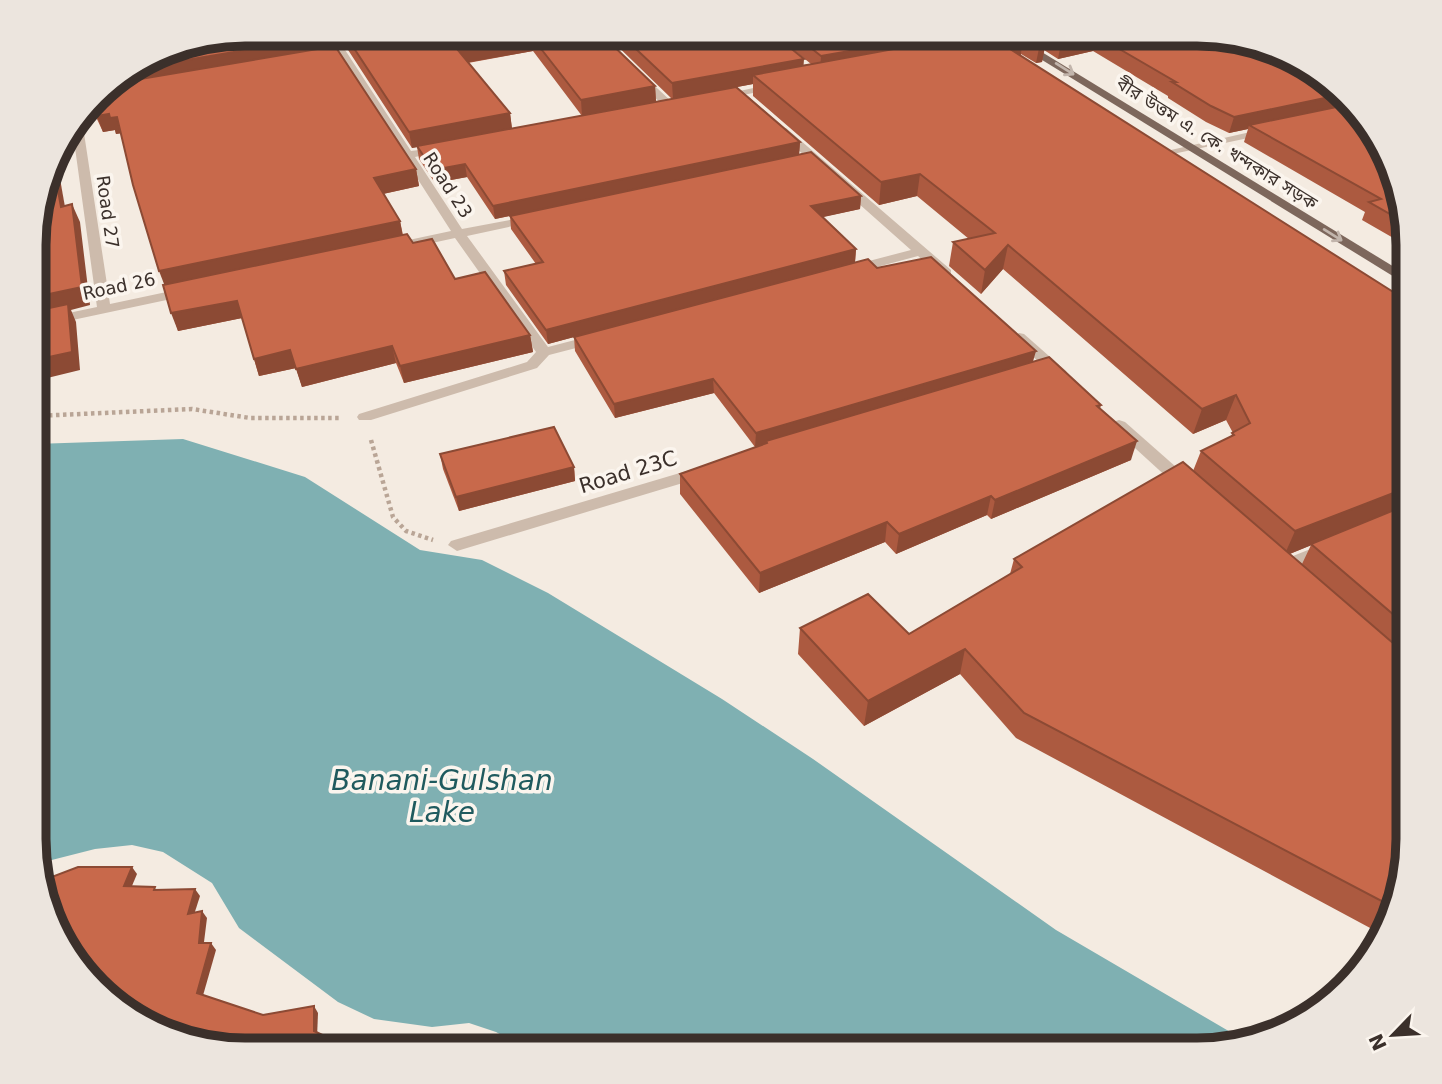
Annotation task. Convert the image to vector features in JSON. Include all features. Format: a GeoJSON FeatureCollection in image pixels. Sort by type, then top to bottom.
{"type":"FeatureCollection","features":[{"type":"Feature","properties":{"kind":"main road","name":"বীর উত্তম এ. কে. খন্দকার সড়ক"},"geometry":{"type":"LineString","coordinates":[[1026,46],[1396,274]]}},
{"type":"Feature","properties":{"kind":"main road","name":"বীর উত্তম এ. কে. খন্দকার সড়ক"},"geometry":{"type":"LineString","coordinates":[[1164,150],[1180,160]]}},
{"type":"Feature","properties":{"kind":"street","name":"Road 23"},"geometry":{"type":"LineString","coordinates":[[333,46],[336,56],[408,155],[458,234],[544,352]]}},
{"type":"Feature","properties":{"kind":"street"},"geometry":{"type":"LineString","coordinates":[[631,69],[675,104],[655,108]]}},
{"type":"Feature","properties":{"kind":"street"},"geometry":{"type":"LineString","coordinates":[[704,99],[745,97],[792,83]]}},
{"type":"Feature","properties":{"kind":"street"},"geometry":{"type":"LineString","coordinates":[[771,121],[806,159],[921,251],[961,287]]}},
{"type":"Feature","properties":{"kind":"street"},"geometry":{"type":"LineString","coordinates":[[1164,150],[1280,129]]}},
{"type":"Feature","properties":{"kind":"street","name":"Road 27"},"geometry":{"type":"LineString","coordinates":[[79,134],[104,309]]}},
{"type":"Feature","properties":{"kind":"street"},"geometry":{"type":"LineString","coordinates":[[408,155],[449,148]]}},
{"type":"Feature","properties":{"kind":"street"},"geometry":{"type":"LineString","coordinates":[[390,248],[549,214]]}},
{"type":"Feature","properties":{"kind":"street"},"geometry":{"type":"LineString","coordinates":[[840,273],[921,251]]}},
{"type":"Feature","properties":{"kind":"street","name":"Road 26"},"geometry":{"type":"LineString","coordinates":[[46,322],[200,289]]}},
{"type":"Feature","properties":{"kind":"street"},"geometry":{"type":"LineString","coordinates":[[1012,331],[1046,368],[1073,385]]}},
{"type":"Feature","properties":{"kind":"street"},"geometry":{"type":"LineString","coordinates":[[365,417],[532,365],[544,352],[611,334]]}},
{"type":"Feature","properties":{"kind":"street"},"geometry":{"type":"LineString","coordinates":[[1104,412],[1197,495]]}},
{"type":"Feature","properties":{"kind":"street","name":"Road 23C"},"geometry":{"type":"LineString","coordinates":[[457,545],[710,469]]}},
{"type":"Feature","properties":{"kind":"street"},"geometry":{"type":"LineString","coordinates":[[1279,567],[1344,541]]}},
{"type":"Feature","properties":{"kind":"path"},"geometry":{"type":"LineString","coordinates":[[46,416],[192,409],[250,418],[365,417],[393,517],[406,531],[457,545]]}},
{"type":"Feature","properties":{"kind":"water","name":"Banani-Gulshan Lake"},"geometry":{"type":"Polygon","coordinates":[[[183,439],[305,477],[420,550],[482,560],[548,593],[722,699],[813,759],[1056,930],[1235,1035],[1198,1038],[507,1038],[469,1023],[432,1027],[374,1019],[338,1002],[239,928],[212,883],[163,852],[132,845],[95,849],[47,861],[46,444],[183,439]]]}},
{"type":"Feature","properties":{"kind":"building"},"geometry":{"type":"Polygon","coordinates":[[[270,46],[161,64],[205,49],[270,46]]]}},
{"type":"Feature","properties":{"kind":"building"},"geometry":{"type":"Polygon","coordinates":[[[335,46],[416,169],[374,178],[400,221],[159,271],[133,185],[117,117],[110,118],[109,114],[97,116],[95,113],[132,80],[335,46]]]}},
{"type":"Feature","properties":{"kind":"building"},"geometry":{"type":"Polygon","coordinates":[[[353,46],[474,46],[457,49],[510,113],[409,132],[353,46]]]}},
{"type":"Feature","properties":{"kind":"building"},"geometry":{"type":"Polygon","coordinates":[[[539,46],[613,46],[655,86],[581,100],[539,46]]]}},
{"type":"Feature","properties":{"kind":"building"},"geometry":{"type":"Polygon","coordinates":[[[633,46],[788,46],[804,59],[672,83],[633,46]]]}},
{"type":"Feature","properties":{"kind":"building"},"geometry":{"type":"Polygon","coordinates":[[[808,46],[878,46],[821,56],[808,46]]]}},
{"type":"Feature","properties":{"kind":"building"},"geometry":{"type":"Polygon","coordinates":[[[910,46],[1022,46],[1010,49],[1396,294],[1396,492],[1295,531],[1201,451],[1234,435],[1232,433],[1250,423],[1236,395],[1202,409],[1008,245],[985,270],[953,242],[995,233],[920,174],[881,182],[753,75],[910,46]]]}},
{"type":"Feature","properties":{"kind":"building"},"geometry":{"type":"Polygon","coordinates":[[[1114,46],[1211,46],[1249,52],[1286,66],[1331,97],[1234,117],[1172,82],[1176,82],[1114,46]]]}},
{"type":"Feature","properties":{"kind":"building"},"geometry":{"type":"Polygon","coordinates":[[[736,87],[800,142],[493,206],[465,164],[433,170],[417,146],[736,87]]]}},
{"type":"Feature","properties":{"kind":"building"},"geometry":{"type":"Polygon","coordinates":[[[1340,106],[1363,134],[1376,156],[1386,180],[1395,217],[1369,202],[1381,199],[1249,125],[1340,106]]]}},
{"type":"Feature","properties":{"kind":"building"},"geometry":{"type":"Polygon","coordinates":[[[811,152],[861,196],[811,206],[856,249],[546,330],[504,271],[543,262],[510,216],[811,152]]]}},
{"type":"Feature","properties":{"kind":"building"},"geometry":{"type":"Polygon","coordinates":[[[56,180],[61,207],[72,204],[82,287],[46,295],[47,218],[56,180]]]}},
{"type":"Feature","properties":{"kind":"building"},"geometry":{"type":"Polygon","coordinates":[[[407,234],[413,243],[432,239],[455,279],[485,272],[530,335],[400,366],[392,346],[296,369],[290,350],[254,359],[237,301],[171,313],[163,285],[407,234]]]}},
{"type":"Feature","properties":{"kind":"building"},"geometry":{"type":"Polygon","coordinates":[[[931,257],[1036,351],[756,433],[713,379],[614,404],[574,337],[868,259],[877,268],[931,257]]]}},
{"type":"Feature","properties":{"kind":"building"},"geometry":{"type":"Polygon","coordinates":[[[68,304],[72,352],[46,358],[46,309],[68,304]]]}},
{"type":"Feature","properties":{"kind":"building"},"geometry":{"type":"Polygon","coordinates":[[[1049,357],[1101,405],[1097,406],[1137,441],[995,500],[991,496],[899,534],[887,522],[760,573],[680,474],[767,443],[766,441],[1049,357]]]}},
{"type":"Feature","properties":{"kind":"building"},"geometry":{"type":"Polygon","coordinates":[[[554,427],[574,467],[456,497],[440,454],[554,427]]]}},
{"type":"Feature","properties":{"kind":"building"},"geometry":{"type":"Polygon","coordinates":[[[1183,462],[1396,646],[1396,853],[1386,903],[1024,713],[965,649],[868,701],[800,628],[868,594],[909,634],[1022,567],[1014,559],[1183,462]]]}},
{"type":"Feature","properties":{"kind":"building"},"geometry":{"type":"Polygon","coordinates":[[[1396,509],[1396,617],[1311,544],[1396,509]]]}},
{"type":"Feature","properties":{"kind":"building"},"geometry":{"type":"Polygon","coordinates":[[[78,867],[132,867],[124,886],[155,887],[154,890],[195,889],[188,914],[202,911],[199,943],[211,943],[197,993],[263,1015],[314,1006],[314,1031],[329,1038],[218,1037],[193,1032],[145,1012],[113,989],[79,950],[66,928],[49,878],[78,867]]]}}]}
